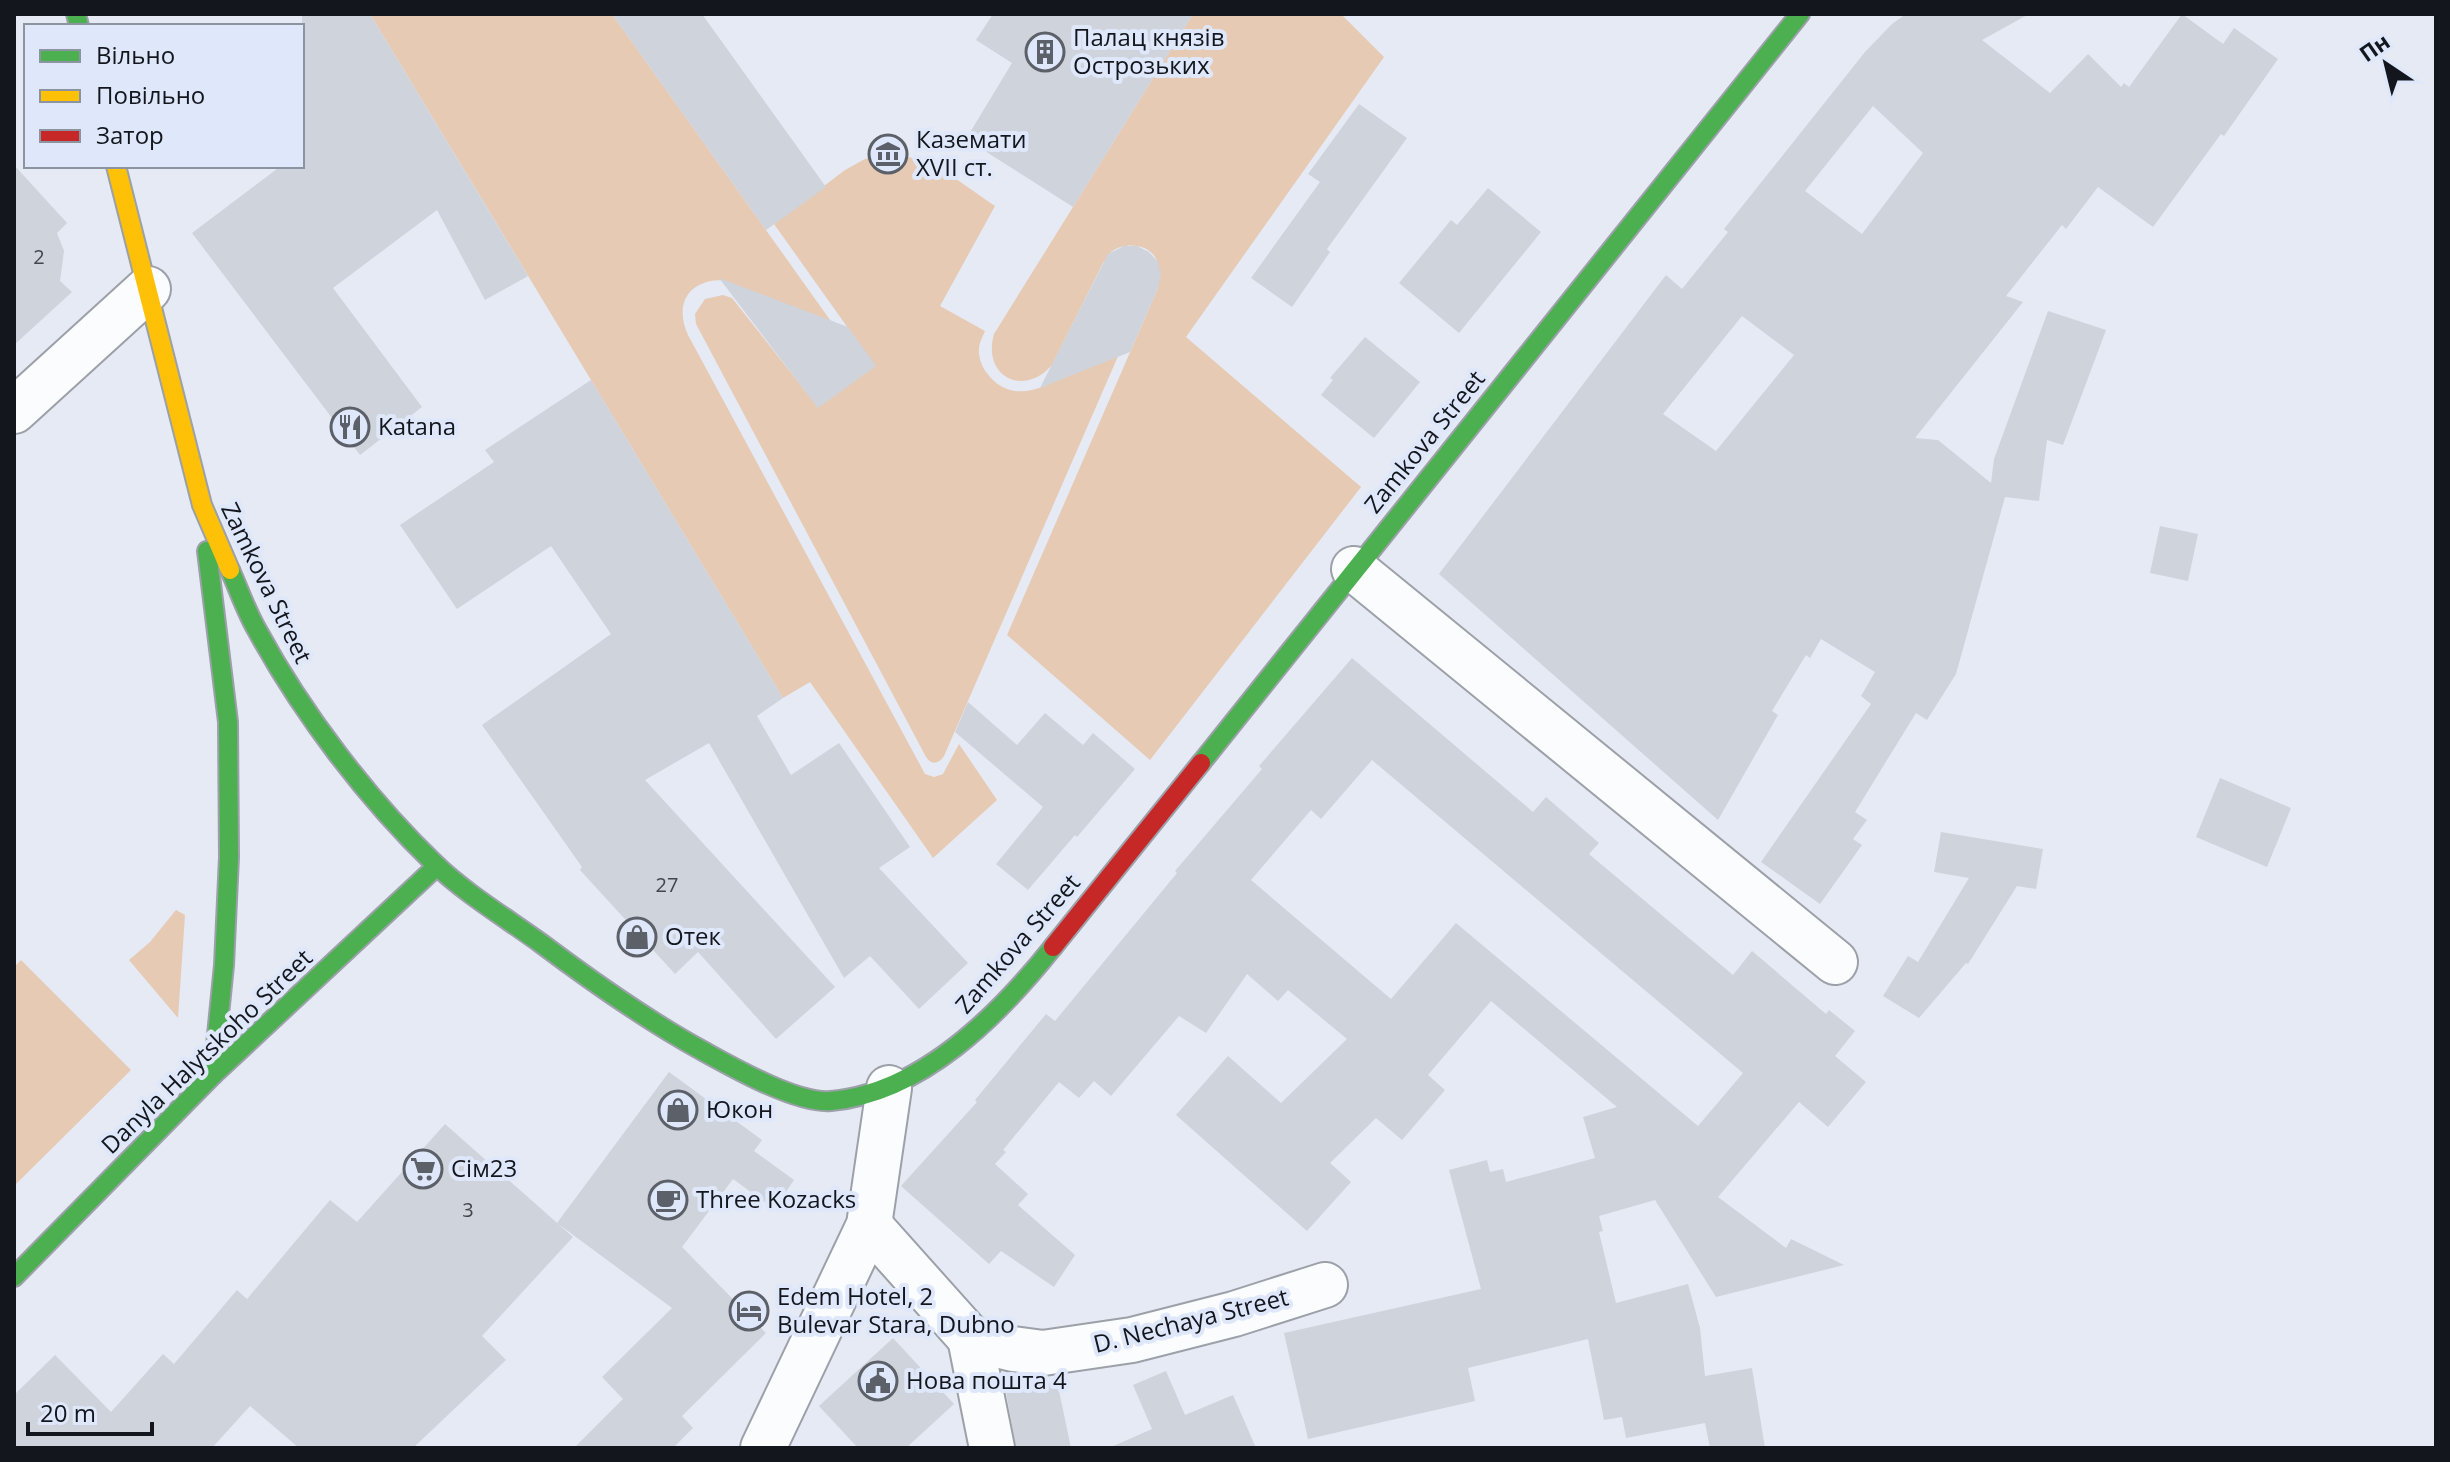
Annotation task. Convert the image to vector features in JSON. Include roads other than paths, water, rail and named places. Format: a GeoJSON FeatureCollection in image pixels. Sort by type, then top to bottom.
{"type":"FeatureCollection","features":[{"type":"Feature","properties":{"kind":"main road","name":"Zamkova Street"},"geometry":{"type":"LineString","coordinates":[[117,168],[202,505],[255,627],[284,678],[353,774],[437,866],[603,990],[742,1072],[808,1099],[829,1101],[889,1088],[914,1076],[982,1024],[1041,962],[1800,14]]}},
{"type":"Feature","properties":{"kind":"main road"},"geometry":{"type":"LineString","coordinates":[[202,505],[228,722],[229,857],[224,965],[213,1075]]}},
{"type":"Feature","properties":{"kind":"main road","name":"Danyla Halytskoho Street"},"geometry":{"type":"LineString","coordinates":[[14,1277],[213,1075],[437,866]]}},
{"type":"Feature","properties":{"kind":"street"},"geometry":{"type":"LineString","coordinates":[[14,411],[148,289]]}},
{"type":"Feature","properties":{"kind":"street"},"geometry":{"type":"LineString","coordinates":[[1354,569],[1835,962]]}},
{"type":"Feature","properties":{"kind":"street"},"geometry":{"type":"LineString","coordinates":[[763,1448],[869,1225],[889,1088]]}},
{"type":"Feature","properties":{"kind":"street"},"geometry":{"type":"LineString","coordinates":[[869,1225],[970,1338],[992,1448]]}},
{"type":"Feature","properties":{"kind":"street","name":"D. Nechaya Street"},"geometry":{"type":"LineString","coordinates":[[970,1338],[1043,1353],[1077,1349],[1132,1340],[1234,1314],[1325,1285]]}},
{"type":"Feature","properties":{"kind":"place","name":"Палац князів Острозьких"},"geometry":{"type":"Point","coordinates":[1045,52]}},
{"type":"Feature","properties":{"kind":"place","name":"Каземати XVII ст."},"geometry":{"type":"Point","coordinates":[888,154]}},
{"type":"Feature","properties":{"kind":"place","name":"Katana"},"geometry":{"type":"Point","coordinates":[350,427]}},
{"type":"Feature","properties":{"kind":"place","name":"Отек"},"geometry":{"type":"Point","coordinates":[637,937]}},
{"type":"Feature","properties":{"kind":"place","name":"Юкон"},"geometry":{"type":"Point","coordinates":[678,1110]}},
{"type":"Feature","properties":{"kind":"place","name":"Сім23"},"geometry":{"type":"Point","coordinates":[423,1169]}},
{"type":"Feature","properties":{"kind":"place","name":"Three Kozacks"},"geometry":{"type":"Point","coordinates":[668,1200]}},
{"type":"Feature","properties":{"kind":"place","name":"Edem Hotel, 2 Bulevar Stara, Dubno"},"geometry":{"type":"Point","coordinates":[749,1311]}},
{"type":"Feature","properties":{"kind":"place","name":"Нова пошта 4"},"geometry":{"type":"Point","coordinates":[878,1381]}}]}
